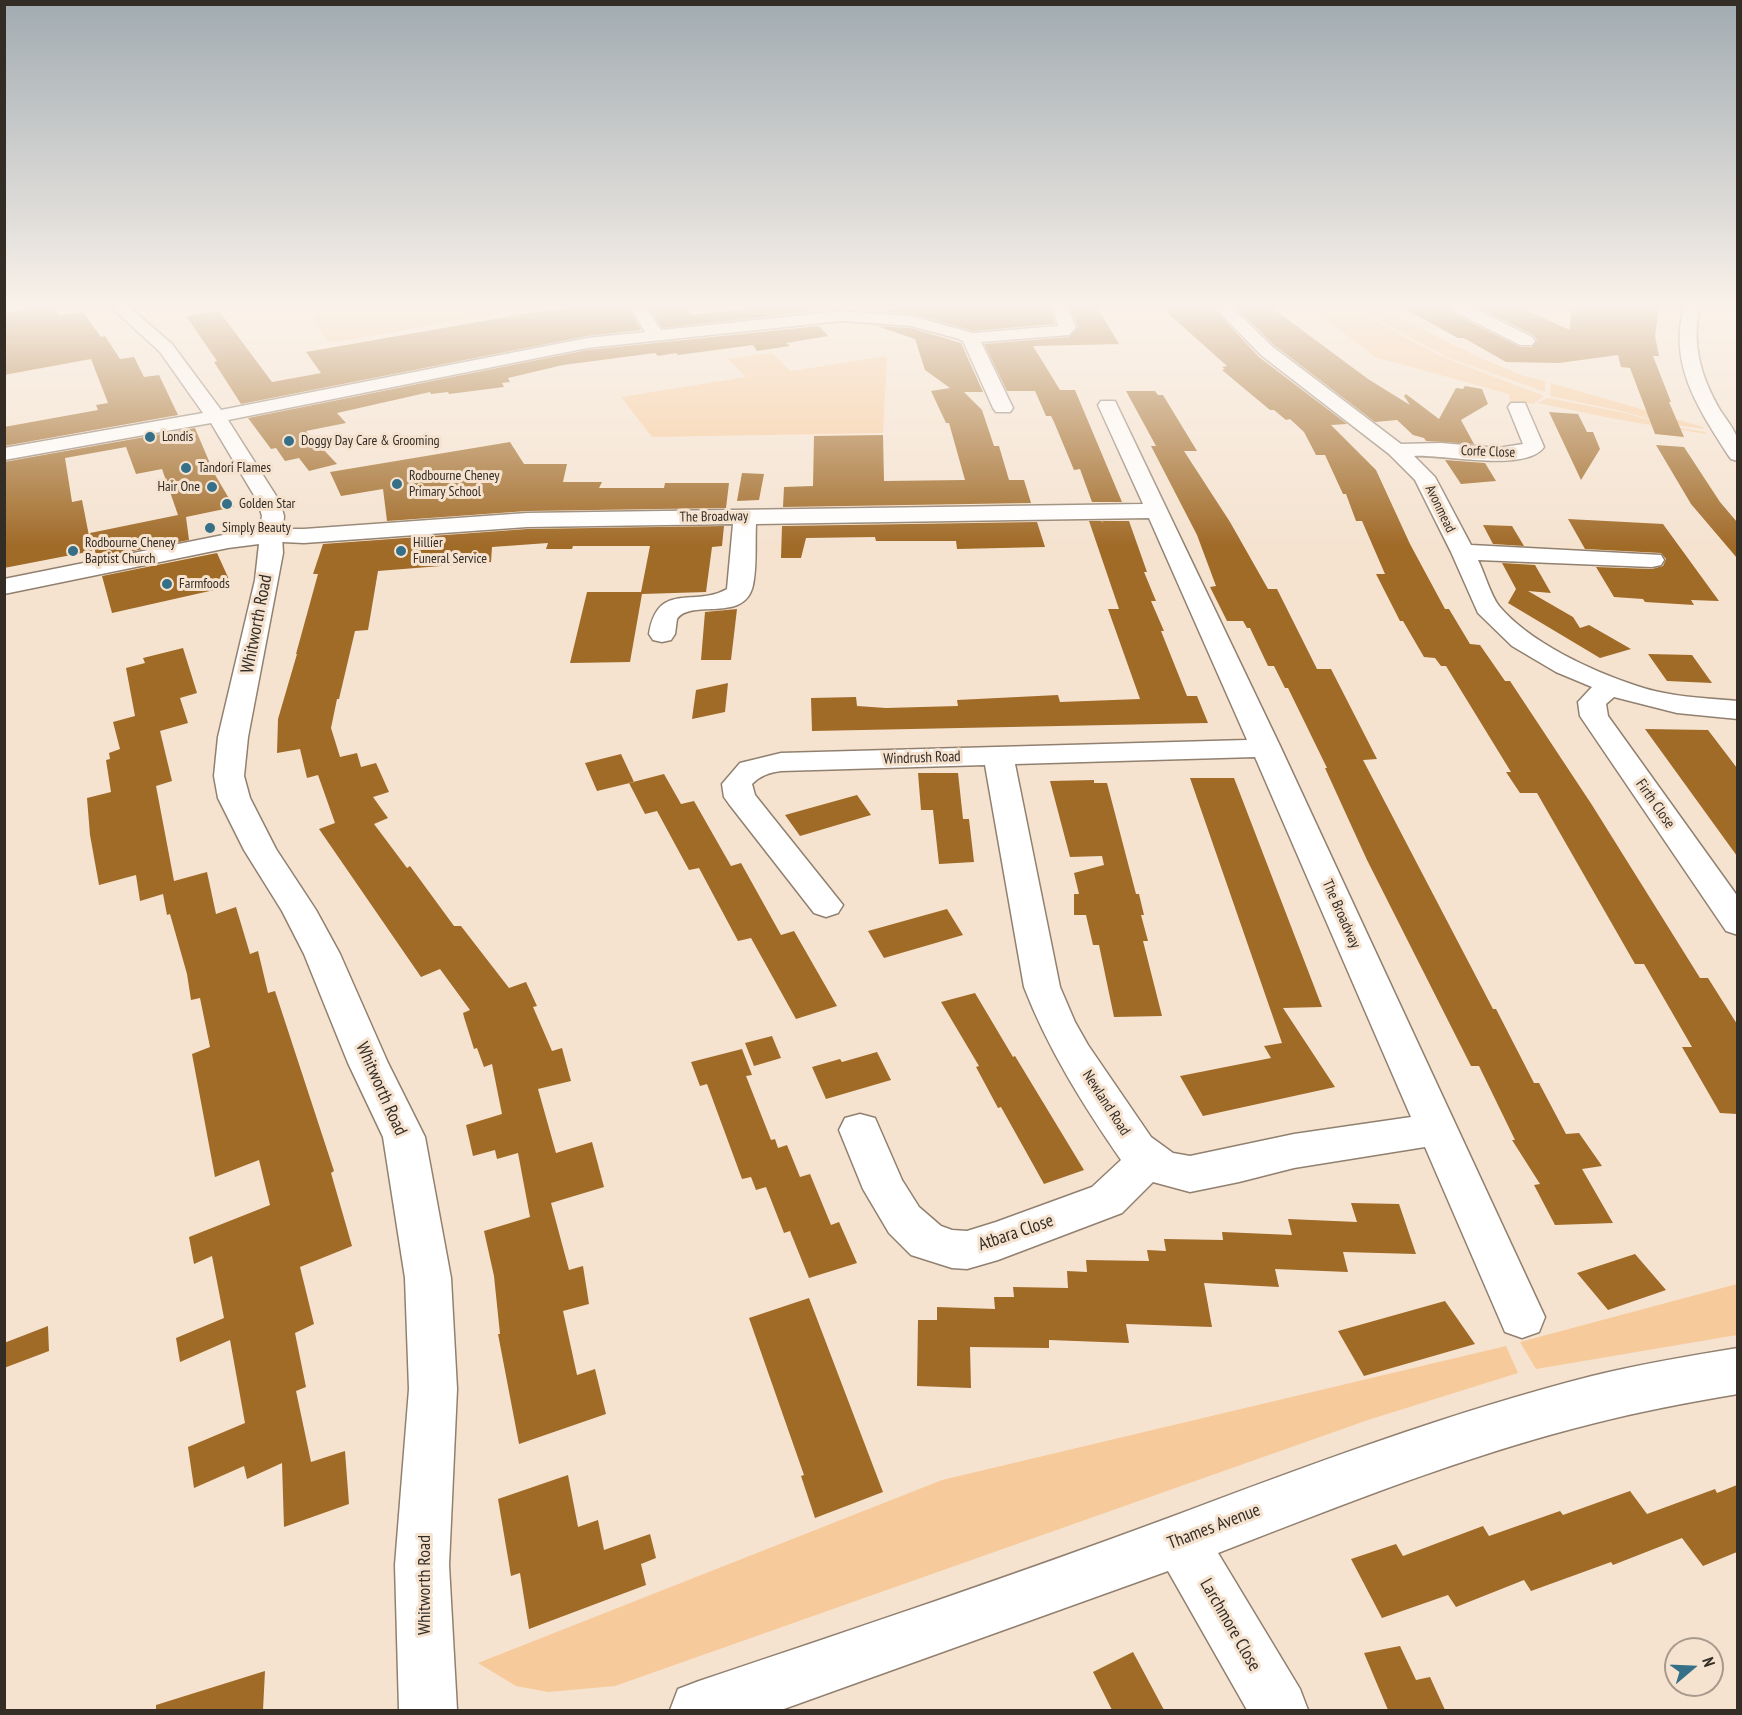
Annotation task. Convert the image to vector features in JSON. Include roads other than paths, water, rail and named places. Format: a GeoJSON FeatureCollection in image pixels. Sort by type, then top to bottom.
{"type":"FeatureCollection","features":[{"type":"Feature","properties":{"kind":"street","name":"Whitworth Road"},"geometry":{"type":"LineString","coordinates":[[193,387],[247,462],[269,502],[273,516],[266,587],[233,737],[229,776],[234,798],[260,850],[298,910],[322,954],[368,1064],[404,1137],[428,1278],[433,1389],[422,1565],[428,1710]]}},
{"type":"Feature","properties":{"kind":"street"},"geometry":{"type":"LineString","coordinates":[[4,454],[214,417],[363,387]]}},
{"type":"Feature","properties":{"kind":"street"},"geometry":{"type":"LineString","coordinates":[[993,387],[1003,408]]}},
{"type":"Feature","properties":{"kind":"street","name":"Avonmead"},"geometry":{"type":"LineString","coordinates":[[1314,387],[1396,450],[1424,477],[1487,608],[1521,640],[1557,661],[1609,686],[1677,704],[1737,710]]}},
{"type":"Feature","properties":{"kind":"street"},"geometry":{"type":"LineString","coordinates":[[1701,387],[1737,455]]}},
{"type":"Feature","properties":{"kind":"street","name":"The Broadway"},"geometry":{"type":"LineString","coordinates":[[1108,405],[1266,748],[1522,1317]]}},
{"type":"Feature","properties":{"kind":"street","name":"Corfe Close"},"geometry":{"type":"LineString","coordinates":[[1396,450],[1428,449],[1510,454],[1529,451],[1534,447],[1518,407]]}},
{"type":"Feature","properties":{"kind":"street","name":"The Broadway"},"geometry":{"type":"LineString","coordinates":[[4,587],[228,541],[270,536],[304,536],[527,520],[1158,512]]}},
{"type":"Feature","properties":{"kind":"street"},"geometry":{"type":"LineString","coordinates":[[662,634],[664,616],[671,608],[723,601],[737,594],[741,586],[745,516]]}},
{"type":"Feature","properties":{"kind":"street"},"geometry":{"type":"LineString","coordinates":[[1462,552],[1652,560]]}},
{"type":"Feature","properties":{"kind":"street","name":"Firth Close"},"geometry":{"type":"LineString","coordinates":[[1609,686],[1592,702],[1594,716],[1737,923]]}},
{"type":"Feature","properties":{"kind":"street","name":"Windrush Road"},"geometry":{"type":"LineString","coordinates":[[826,905],[740,797],[737,783],[747,770],[757,765],[781,762],[1266,748]]}},
{"type":"Feature","properties":{"kind":"street","name":"Newland Road"},"geometry":{"type":"LineString","coordinates":[[998,756],[1042,987],[1056,1022],[1074,1055],[1136,1149],[1162,1168],[1190,1174],[1294,1151],[1438,1129]]}},
{"type":"Feature","properties":{"kind":"street","name":"Atbara Close"},"geometry":{"type":"LineString","coordinates":[[860,1130],[884,1189],[904,1220],[927,1241],[952,1249],[967,1250],[998,1241],[1107,1200],[1149,1160]]}},
{"type":"Feature","properties":{"kind":"street","name":"Thames Avenue"},"geometry":{"type":"LineString","coordinates":[[699,1710],[975,1615],[1378,1465],[1546,1411],[1634,1389],[1737,1371]]}},
{"type":"Feature","properties":{"kind":"street","name":"Larchmore Close"},"geometry":{"type":"LineString","coordinates":[[1180,1540],[1279,1710]]}},
{"type":"Feature","properties":{"kind":"place","name":"Londis"},"geometry":{"type":"Point","coordinates":[150,437]}},
{"type":"Feature","properties":{"kind":"place","name":"Doggy Day Care & Grooming"},"geometry":{"type":"Point","coordinates":[289,441]}},
{"type":"Feature","properties":{"kind":"place","name":"Tandori Flames"},"geometry":{"type":"Point","coordinates":[186,468]}},
{"type":"Feature","properties":{"kind":"place","name":"Rodbourne Cheney Primary School"},"geometry":{"type":"Point","coordinates":[397,484]}},
{"type":"Feature","properties":{"kind":"place","name":"Hair One"},"geometry":{"type":"Point","coordinates":[212,487]}},
{"type":"Feature","properties":{"kind":"place","name":"Golden Star"},"geometry":{"type":"Point","coordinates":[227,504]}},
{"type":"Feature","properties":{"kind":"place","name":"Simply Beauty"},"geometry":{"type":"Point","coordinates":[210,528]}},
{"type":"Feature","properties":{"kind":"place","name":"Rodbourne Cheney Baptist Church"},"geometry":{"type":"Point","coordinates":[73,551]}},
{"type":"Feature","properties":{"kind":"place","name":"Hillier Funeral Service"},"geometry":{"type":"Point","coordinates":[401,551]}},
{"type":"Feature","properties":{"kind":"place","name":"Farmfoods"},"geometry":{"type":"Point","coordinates":[167,584]}}]}
